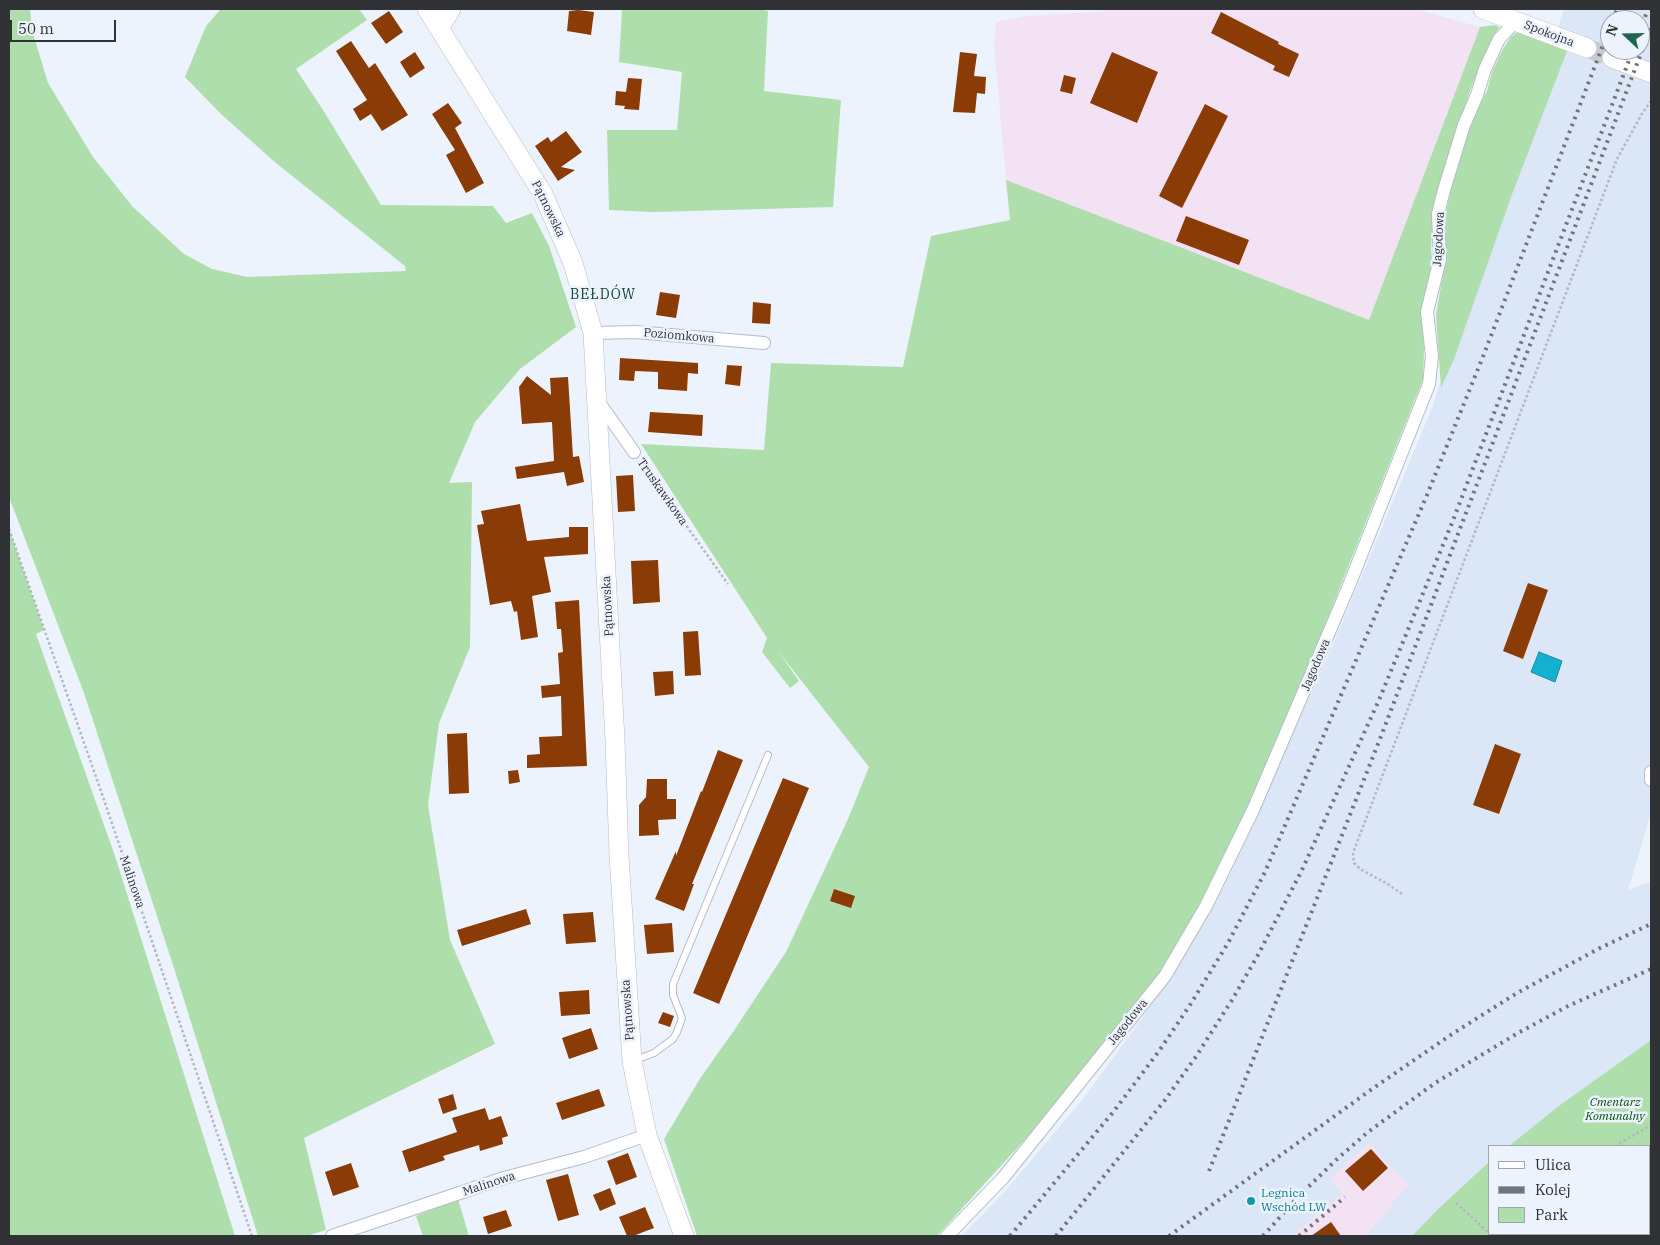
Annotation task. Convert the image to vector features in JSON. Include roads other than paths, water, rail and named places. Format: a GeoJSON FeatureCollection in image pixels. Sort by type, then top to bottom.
{"type":"FeatureCollection","features":[{"type":"Feature","properties":{"kind":"street","name":"Pątnowska"},"geometry":{"type":"LineString","coordinates":[[427,9],[440,27],[542,194],[573,263],[593,333],[632,1061],[647,1136],[684,1236]]}},
{"type":"Feature","properties":{"kind":"street"},"geometry":{"type":"LineString","coordinates":[[440,27],[451,9]]}},
{"type":"Feature","properties":{"kind":"street","name":"Spokojna"},"geometry":{"type":"LineString","coordinates":[[1483,9],[1511,16],[1587,48]]}},
{"type":"Feature","properties":{"kind":"street","name":"Jagodowa"},"geometry":{"type":"LineString","coordinates":[[947,1236],[1003,1178],[1165,976],[1206,906],[1253,810],[1348,588],[1429,384],[1432,356],[1428,312],[1440,259],[1438,214],[1464,125],[1477,95],[1484,69],[1511,16]]}},
{"type":"Feature","properties":{"kind":"street"},"geometry":{"type":"LineString","coordinates":[[1617,60],[1651,73]]}},
{"type":"Feature","properties":{"kind":"street","name":"Poziomkowa"},"geometry":{"type":"LineString","coordinates":[[593,333],[635,332],[764,344]]}},
{"type":"Feature","properties":{"kind":"street","name":"Truskawkowa"},"geometry":{"type":"LineString","coordinates":[[596,399],[634,452]]}},
{"type":"Feature","properties":{"kind":"street"},"geometry":{"type":"LineString","coordinates":[[1651,772],[1651,780]]}},
{"type":"Feature","properties":{"kind":"street","name":"Malinowa"},"geometry":{"type":"LineString","coordinates":[[332,1236],[504,1178],[647,1136]]}},
{"type":"Feature","properties":{"kind":"lane"},"geometry":{"type":"LineString","coordinates":[[632,1061],[654,1053],[673,1039],[677,1032],[682,1018],[674,994],[673,984],[768,755]]}},
{"type":"Feature","properties":{"kind":"water"},"geometry":{"type":"Polygon","coordinates":[[[1539,652],[1562,661],[1555,682],[1531,672],[1539,652]]]}},
{"type":"Feature","properties":{"kind":"tunnel"},"geometry":{"type":"LineString","coordinates":[[1587,48],[1600,53]]}},
{"type":"Feature","properties":{"kind":"railway"},"geometry":{"type":"LineString","coordinates":[[1209,1171],[1380,739],[1651,27]]}},
{"type":"Feature","properties":{"kind":"railway"},"geometry":{"type":"LineString","coordinates":[[1010,1236],[1114,1111],[1159,1051],[1228,943],[1265,872],[1427,495],[1484,354],[1600,53]]}},
{"type":"Feature","properties":{"kind":"railway"},"geometry":{"type":"LineString","coordinates":[[1056,1236],[1165,1100],[1195,1058],[1258,955],[1302,870],[1379,700],[1452,523],[1629,60]]}},
{"type":"Feature","properties":{"kind":"railway"},"geometry":{"type":"LineString","coordinates":[[1169,1236],[1372,1089],[1452,1034],[1517,993],[1600,948],[1651,924]]}},
{"type":"Feature","properties":{"kind":"railway"},"geometry":{"type":"LineString","coordinates":[[1263,1236],[1299,1196],[1336,1160],[1368,1132],[1435,1083],[1518,1033],[1568,1006],[1651,969]]}},
{"type":"Feature","properties":{"kind":"railway"},"geometry":{"type":"LineString","coordinates":[[1299,1236],[1345,1197]]}},
{"type":"Feature","properties":{"kind":"place","name":"Legnica Wschód LW"},"geometry":{"type":"Point","coordinates":[1251,1201]}},
{"type":"Feature","properties":{"kind":"district","name":"BEŁDÓW"},"geometry":{"type":"Point","coordinates":[603,295]}},
{"type":"Feature","properties":{"kind":"park label","name":"Cmentarz Komunalny"},"geometry":{"type":"Point","coordinates":[1615,1110]}}]}
